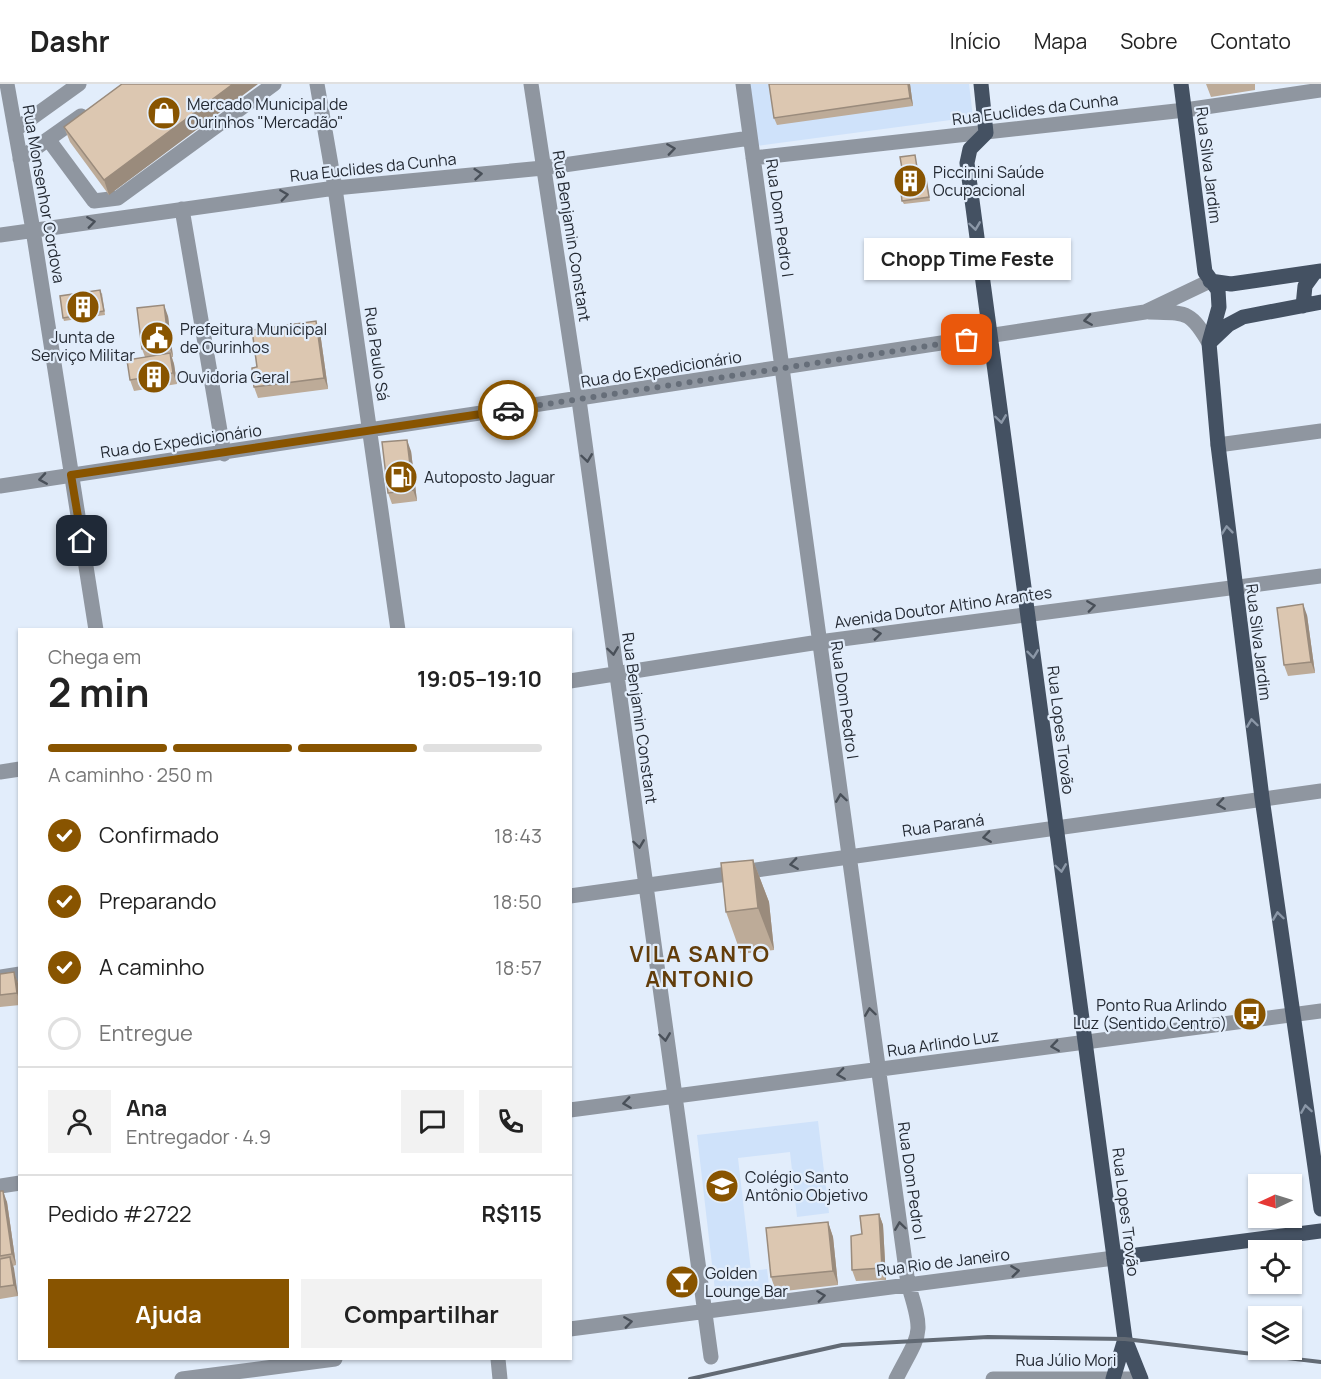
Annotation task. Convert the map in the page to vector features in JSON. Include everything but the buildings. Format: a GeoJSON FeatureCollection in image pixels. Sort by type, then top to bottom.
{"type":"FeatureCollection","features":[{"type":"Feature","properties":{"kind":"main road"},"geometry":{"type":"LineString","coordinates":[[981,84],[986,133]]}},
{"type":"Feature","properties":{"kind":"main road","name":"Rua Silva Jardim"},"geometry":{"type":"LineString","coordinates":[[1181,84],[1205,272],[1218,290],[1219,307],[1209,343],[1218,445],[1262,798],[1321,1209]]}},
{"type":"Feature","properties":{"kind":"main road","name":"Rua Lopes Trovão"},"geometry":{"type":"LineString","coordinates":[[986,133],[970,149],[967,163],[1055,827],[1087,1042],[1125,1339]]}},
{"type":"Feature","properties":{"kind":"main road"},"geometry":{"type":"LineString","coordinates":[[1303,306],[1305,286],[1318,272]]}},
{"type":"Feature","properties":{"kind":"main road","name":"Rua do Expedicionário"},"geometry":{"type":"LineString","coordinates":[[1210,281],[1231,284],[1318,272]]}},
{"type":"Feature","properties":{"kind":"main road"},"geometry":{"type":"LineString","coordinates":[[1209,343],[1228,326],[1243,317],[1321,302]]}},
{"type":"Feature","properties":{"kind":"main road","name":"Rua Rio de Janeiro"},"geometry":{"type":"LineString","coordinates":[[1114,1258],[1321,1231]]}},
{"type":"Feature","properties":{"kind":"main road"},"geometry":{"type":"LineString","coordinates":[[1113,1378],[1125,1339]]}},
{"type":"Feature","properties":{"kind":"main road"},"geometry":{"type":"LineString","coordinates":[[1125,1339],[1140,1379]]}},
{"type":"Feature","properties":{"kind":"street","name":"Rua Monsenhor Cordova"},"geometry":{"type":"LineString","coordinates":[[7,84],[33,230],[96,628]]}},
{"type":"Feature","properties":{"kind":"street"},"geometry":{"type":"LineString","coordinates":[[15,130],[79,84]]}},
{"type":"Feature","properties":{"kind":"street"},"geometry":{"type":"LineString","coordinates":[[48,139],[94,201],[112,200],[118,198],[274,84]]}},
{"type":"Feature","properties":{"kind":"street","name":"Rua Paulo Sá"},"geometry":{"type":"LineString","coordinates":[[317,84],[335,188],[398,628]]}},
{"type":"Feature","properties":{"kind":"street","name":"Rua Benjamin Constant"},"geometry":{"type":"LineString","coordinates":[[531,84],[579,400],[711,1357]]}},
{"type":"Feature","properties":{"kind":"street","name":"Rua Dom Pedro I"},"geometry":{"type":"LineString","coordinates":[[743,84],[908,1284],[919,1320],[918,1341],[896,1379]]}},
{"type":"Feature","properties":{"kind":"street","name":"Rua Euclides da Cunha"},"geometry":{"type":"LineString","coordinates":[[753,158],[1185,110],[1321,90]]}},
{"type":"Feature","properties":{"kind":"street"},"geometry":{"type":"LineString","coordinates":[[20,159],[92,108]]}},
{"type":"Feature","properties":{"kind":"street","name":"Rua Euclides da Cunha"},"geometry":{"type":"LineString","coordinates":[[0,235],[335,188],[543,168],[750,138]]}},
{"type":"Feature","properties":{"kind":"street"},"geometry":{"type":"LineString","coordinates":[[182,209],[224,454]]}},
{"type":"Feature","properties":{"kind":"street","name":"Rua do Expedicionário"},"geometry":{"type":"LineString","coordinates":[[0,486],[224,454],[1146,312],[1210,281]]}},
{"type":"Feature","properties":{"kind":"street"},"geometry":{"type":"LineString","coordinates":[[1146,312],[1180,313],[1195,320],[1209,343]]}},
{"type":"Feature","properties":{"kind":"street"},"geometry":{"type":"LineString","coordinates":[[1218,445],[1321,430]]}},
{"type":"Feature","properties":{"kind":"street","name":"Avenida Doutor Altino Arantes"},"geometry":{"type":"LineString","coordinates":[[572,681],[819,642],[1321,576]]}},
{"type":"Feature","properties":{"kind":"street"},"geometry":{"type":"LineString","coordinates":[[0,772],[18,769]]}},
{"type":"Feature","properties":{"kind":"street","name":"Rua Paraná"},"geometry":{"type":"LineString","coordinates":[[572,896],[1321,791]]}},
{"type":"Feature","properties":{"kind":"street"},"geometry":{"type":"LineString","coordinates":[[0,977],[18,974]]}},
{"type":"Feature","properties":{"kind":"street","name":"Rua Arlindo Luz"},"geometry":{"type":"LineString","coordinates":[[572,1110],[1321,1011]]}},
{"type":"Feature","properties":{"kind":"street"},"geometry":{"type":"LineString","coordinates":[[0,1186],[18,1183]]}},
{"type":"Feature","properties":{"kind":"street","name":"Rua Rio de Janeiro"},"geometry":{"type":"LineString","coordinates":[[572,1329],[1114,1258]]}},
{"type":"Feature","properties":{"kind":"street"},"geometry":{"type":"LineString","coordinates":[[182,1379],[285,1368],[329,1360]]}},
{"type":"Feature","properties":{"kind":"street"},"geometry":{"type":"LineString","coordinates":[[498,1360],[500,1379]]}},
{"type":"Feature","properties":{"kind":"street","name":"Rua Júlio Mori"},"geometry":{"type":"LineString","coordinates":[[993,1379],[1140,1379]]}},
{"type":"Feature","properties":{"kind":"shaded area"},"geometry":{"type":"Polygon","coordinates":[[[749,84],[969,84],[973,117],[757,146],[749,84]]]}},
{"type":"Feature","properties":{"kind":"shaded area","name":"Colégio Santo Antônio Objetivo"},"geometry":{"type":"Polygon","coordinates":[[[818,1121],[829,1213],[797,1217],[790,1152],[738,1158],[751,1271],[767,1269],[770,1293],[716,1299],[697,1135],[818,1121]]]}},
{"type":"Feature","properties":{"kind":"railway"},"geometry":{"type":"LineString","coordinates":[[690,1379],[842,1345],[988,1337],[1125,1339],[1321,1362]]}},
{"type":"Feature","properties":{"kind":"way so far"},"geometry":{"type":"LineString","coordinates":[[508,410],[967,340]]}},
{"type":"Feature","properties":{"kind":"place","name":"Mercado Municipal de Ourinhos \"Mercadão\""},"geometry":{"type":"Point","coordinates":[164,113]}},
{"type":"Feature","properties":{"kind":"place","name":"Piccinini Saúde Ocupacional"},"geometry":{"type":"Point","coordinates":[910,181]}},
{"type":"Feature","properties":{"kind":"place","name":"Junta de Serviço Militar"},"geometry":{"type":"Point","coordinates":[83,307]}},
{"type":"Feature","properties":{"kind":"place","name":"Prefeitura Municipal de Ourinhos"},"geometry":{"type":"Point","coordinates":[157,338]}},
{"type":"Feature","properties":{"kind":"place","name":"Chopp Time Feste"},"geometry":{"type":"Point","coordinates":[967,340]}},
{"type":"Feature","properties":{"kind":"place","name":"Ouvidoria Geral"},"geometry":{"type":"Point","coordinates":[154,377]}},
{"type":"Feature","properties":{"kind":"place","name":"Autoposto Jaguar"},"geometry":{"type":"Point","coordinates":[401,477]}},
{"type":"Feature","properties":{"kind":"place","name":"Ponto Rua Arlindo Luz (Sentido Centro)"},"geometry":{"type":"Point","coordinates":[1250,1014]}},
{"type":"Feature","properties":{"kind":"place","name":"Colégio Santo Antônio Objetivo"},"geometry":{"type":"Point","coordinates":[722,1186]}},
{"type":"Feature","properties":{"kind":"place","name":"Golden Lounge Bar"},"geometry":{"type":"Point","coordinates":[682,1282]}},
{"type":"Feature","properties":{"kind":"district","name":"VILA SANTO ANTONIO"},"geometry":{"type":"Point","coordinates":[700,966]}},
{"type":"Feature","properties":{"kind":"route"},"geometry":{"type":"LineString","coordinates":[[82,541],[71,475],[508,410]]}}]}
